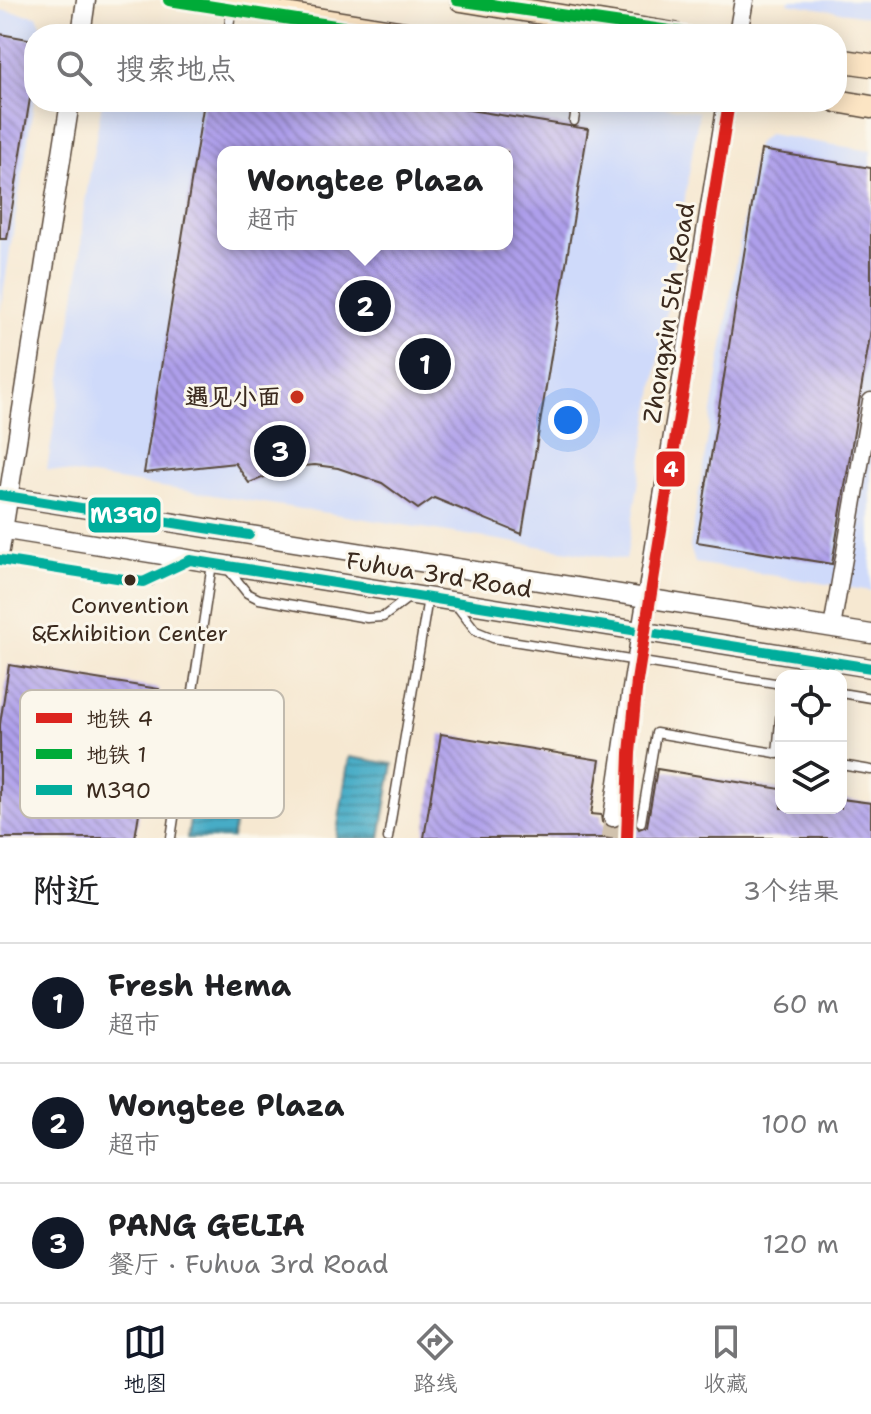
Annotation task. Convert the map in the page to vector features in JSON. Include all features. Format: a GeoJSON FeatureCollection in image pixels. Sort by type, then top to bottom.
{"type":"FeatureCollection","features":[{"type":"Feature","properties":{"kind":"main road"},"geometry":{"type":"LineString","coordinates":[[197,0],[347,24]]}},
{"type":"Feature","properties":{"kind":"main road"},"geometry":{"type":"LineString","coordinates":[[461,0],[611,24]]}},
{"type":"Feature","properties":{"kind":"main road"},"geometry":{"type":"LineString","coordinates":[[847,61],[871,65]]}},
{"type":"Feature","properties":{"kind":"main road"},"geometry":{"type":"LineString","coordinates":[[847,103],[871,107]]}},
{"type":"Feature","properties":{"kind":"street"},"geometry":{"type":"LineString","coordinates":[[82,24],[86,0]]}},
{"type":"Feature","properties":{"kind":"street"},"geometry":{"type":"LineString","coordinates":[[740,24],[744,0]]}},
{"type":"Feature","properties":{"kind":"street"},"geometry":{"type":"LineString","coordinates":[[0,550],[4,496],[68,112]]}},
{"type":"Feature","properties":{"kind":"street","name":"Zhongxin 5th Road"},"geometry":{"type":"LineString","coordinates":[[613,817],[725,112]]}},
{"type":"Feature","properties":{"kind":"street"},"geometry":{"type":"LineString","coordinates":[[832,628],[871,401]]}},
{"type":"Feature","properties":{"kind":"street","name":"Fuhua 3rd Road"},"geometry":{"type":"LineString","coordinates":[[4,496],[871,634]]}},
{"type":"Feature","properties":{"kind":"street","name":"Fuhua 3rd Road"},"geometry":{"type":"LineString","coordinates":[[2,529],[871,668]]}},
{"type":"Feature","properties":{"kind":"lane"},"geometry":{"type":"LineString","coordinates":[[229,24],[232,6]]}},
{"type":"Feature","properties":{"kind":"lane"},"geometry":{"type":"LineString","coordinates":[[574,121],[575,112]]}},
{"type":"Feature","properties":{"kind":"lane"},"geometry":{"type":"LineString","coordinates":[[0,560],[143,582],[190,560]]}},
{"type":"Feature","properties":{"kind":"lane"},"geometry":{"type":"LineString","coordinates":[[195,690],[216,564],[232,572],[247,593],[259,599],[367,618],[383,617],[407,599],[423,596],[388,838]]}},
{"type":"Feature","properties":{"kind":"lane"},"geometry":{"type":"LineString","coordinates":[[449,601],[459,607],[476,631],[483,635],[775,683]]}},
{"type":"Feature","properties":{"kind":"lane"},"geometry":{"type":"LineString","coordinates":[[847,694],[871,698]]}},
{"type":"Feature","properties":{"kind":"lane"},"geometry":{"type":"LineString","coordinates":[[641,822],[656,733],[775,753]]}},
{"type":"Feature","properties":{"kind":"lane"},"geometry":{"type":"LineString","coordinates":[[847,766],[871,770]]}},
{"type":"Feature","properties":{"kind":"lane"},"geometry":{"type":"LineString","coordinates":[[171,838],[174,818]]}},
{"type":"Feature","properties":{"kind":"shaded area"},"geometry":{"type":"Polygon","coordinates":[[[789,0],[871,0],[871,17],[788,3],[789,0]]]}},
{"type":"Feature","properties":{"kind":"shaded area"},"geometry":{"type":"Polygon","coordinates":[[[0,10],[37,16],[41,24],[24,24],[24,112],[32,112],[0,313],[0,10]]]}},
{"type":"Feature","properties":{"kind":"shaded area"},"geometry":{"type":"Polygon","coordinates":[[[100,112],[699,112],[626,560],[47,469],[80,267],[83,214],[100,112]]]}},
{"type":"Feature","properties":{"kind":"shaded area"},"geometry":{"type":"Polygon","coordinates":[[[768,134],[871,151],[871,591],[695,563],[690,547],[756,144],[768,134]]]}},
{"type":"Feature","properties":{"kind":"water"},"geometry":{"type":"Polygon","coordinates":[[[349,757],[393,764],[380,838],[336,838],[349,757]]]}},
{"type":"Feature","properties":{"kind":"water"},"geometry":{"type":"Polygon","coordinates":[[[190,818],[235,818],[232,838],[187,838],[190,818]]]}},
{"type":"Feature","properties":{"kind":"building"},"geometry":{"type":"Polygon","coordinates":[[[0,34],[24,38],[24,112],[28,112],[7,239],[0,239],[0,34]]]}},
{"type":"Feature","properties":{"kind":"building"},"geometry":{"type":"Polygon","coordinates":[[[202,112],[482,112],[588,129],[522,534],[434,498],[418,509],[382,483],[338,468],[315,465],[290,467],[249,483],[235,463],[144,473],[202,112]]]}},
{"type":"Feature","properties":{"kind":"building"},"geometry":{"type":"Polygon","coordinates":[[[761,150],[871,168],[871,330],[832,564],[697,542],[761,150]]]}},
{"type":"Feature","properties":{"kind":"building"},"geometry":{"type":"Polygon","coordinates":[[[9,665],[159,689],[20,690],[20,818],[138,818],[135,838],[0,838],[0,724],[9,665]]]}},
{"type":"Feature","properties":{"kind":"building"},"geometry":{"type":"Polygon","coordinates":[[[441,734],[600,760],[591,814],[601,815],[602,822],[610,829],[618,828],[625,819],[634,820],[639,829],[647,826],[657,769],[775,788],[775,814],[847,814],[847,800],[871,803],[871,838],[424,838],[441,734]]]}},
{"type":"Feature","properties":{"kind":"tunnel"},"geometry":{"type":"LineString","coordinates":[[610,838],[613,817]]}},
{"type":"Feature","properties":{"kind":"metro line","name":"1"},"geometry":{"type":"LineString","coordinates":[[169,0],[322,24]]}},
{"type":"Feature","properties":{"kind":"metro line","name":"1"},"geometry":{"type":"LineString","coordinates":[[457,0],[621,24]]}},
{"type":"Feature","properties":{"kind":"metro line","name":"4"},"geometry":{"type":"LineString","coordinates":[[627,838],[630,753],[637,681],[727,112]]}},
{"type":"Feature","properties":{"kind":"transit line","name":"M390"},"geometry":{"type":"LineString","coordinates":[[0,495],[249,535]]}},
{"type":"Feature","properties":{"kind":"transit line","name":"M390"},"geometry":{"type":"LineString","coordinates":[[0,560],[143,582],[190,560],[871,668]]}},
{"type":"Feature","properties":{"kind":"place","name":"Wongtee Plaza"},"geometry":{"type":"Point","coordinates":[365,306]}},
{"type":"Feature","properties":{"kind":"place","name":"Fresh Hema"},"geometry":{"type":"Point","coordinates":[425,364]}},
{"type":"Feature","properties":{"kind":"place","name":"遇见小面"},"geometry":{"type":"Point","coordinates":[297,397]}},
{"type":"Feature","properties":{"kind":"place","name":"PANG GELIA"},"geometry":{"type":"Point","coordinates":[280,451]}},
{"type":"Feature","properties":{"kind":"place","name":"Convention &Exhibition Center"},"geometry":{"type":"Point","coordinates":[130,580]}}]}
